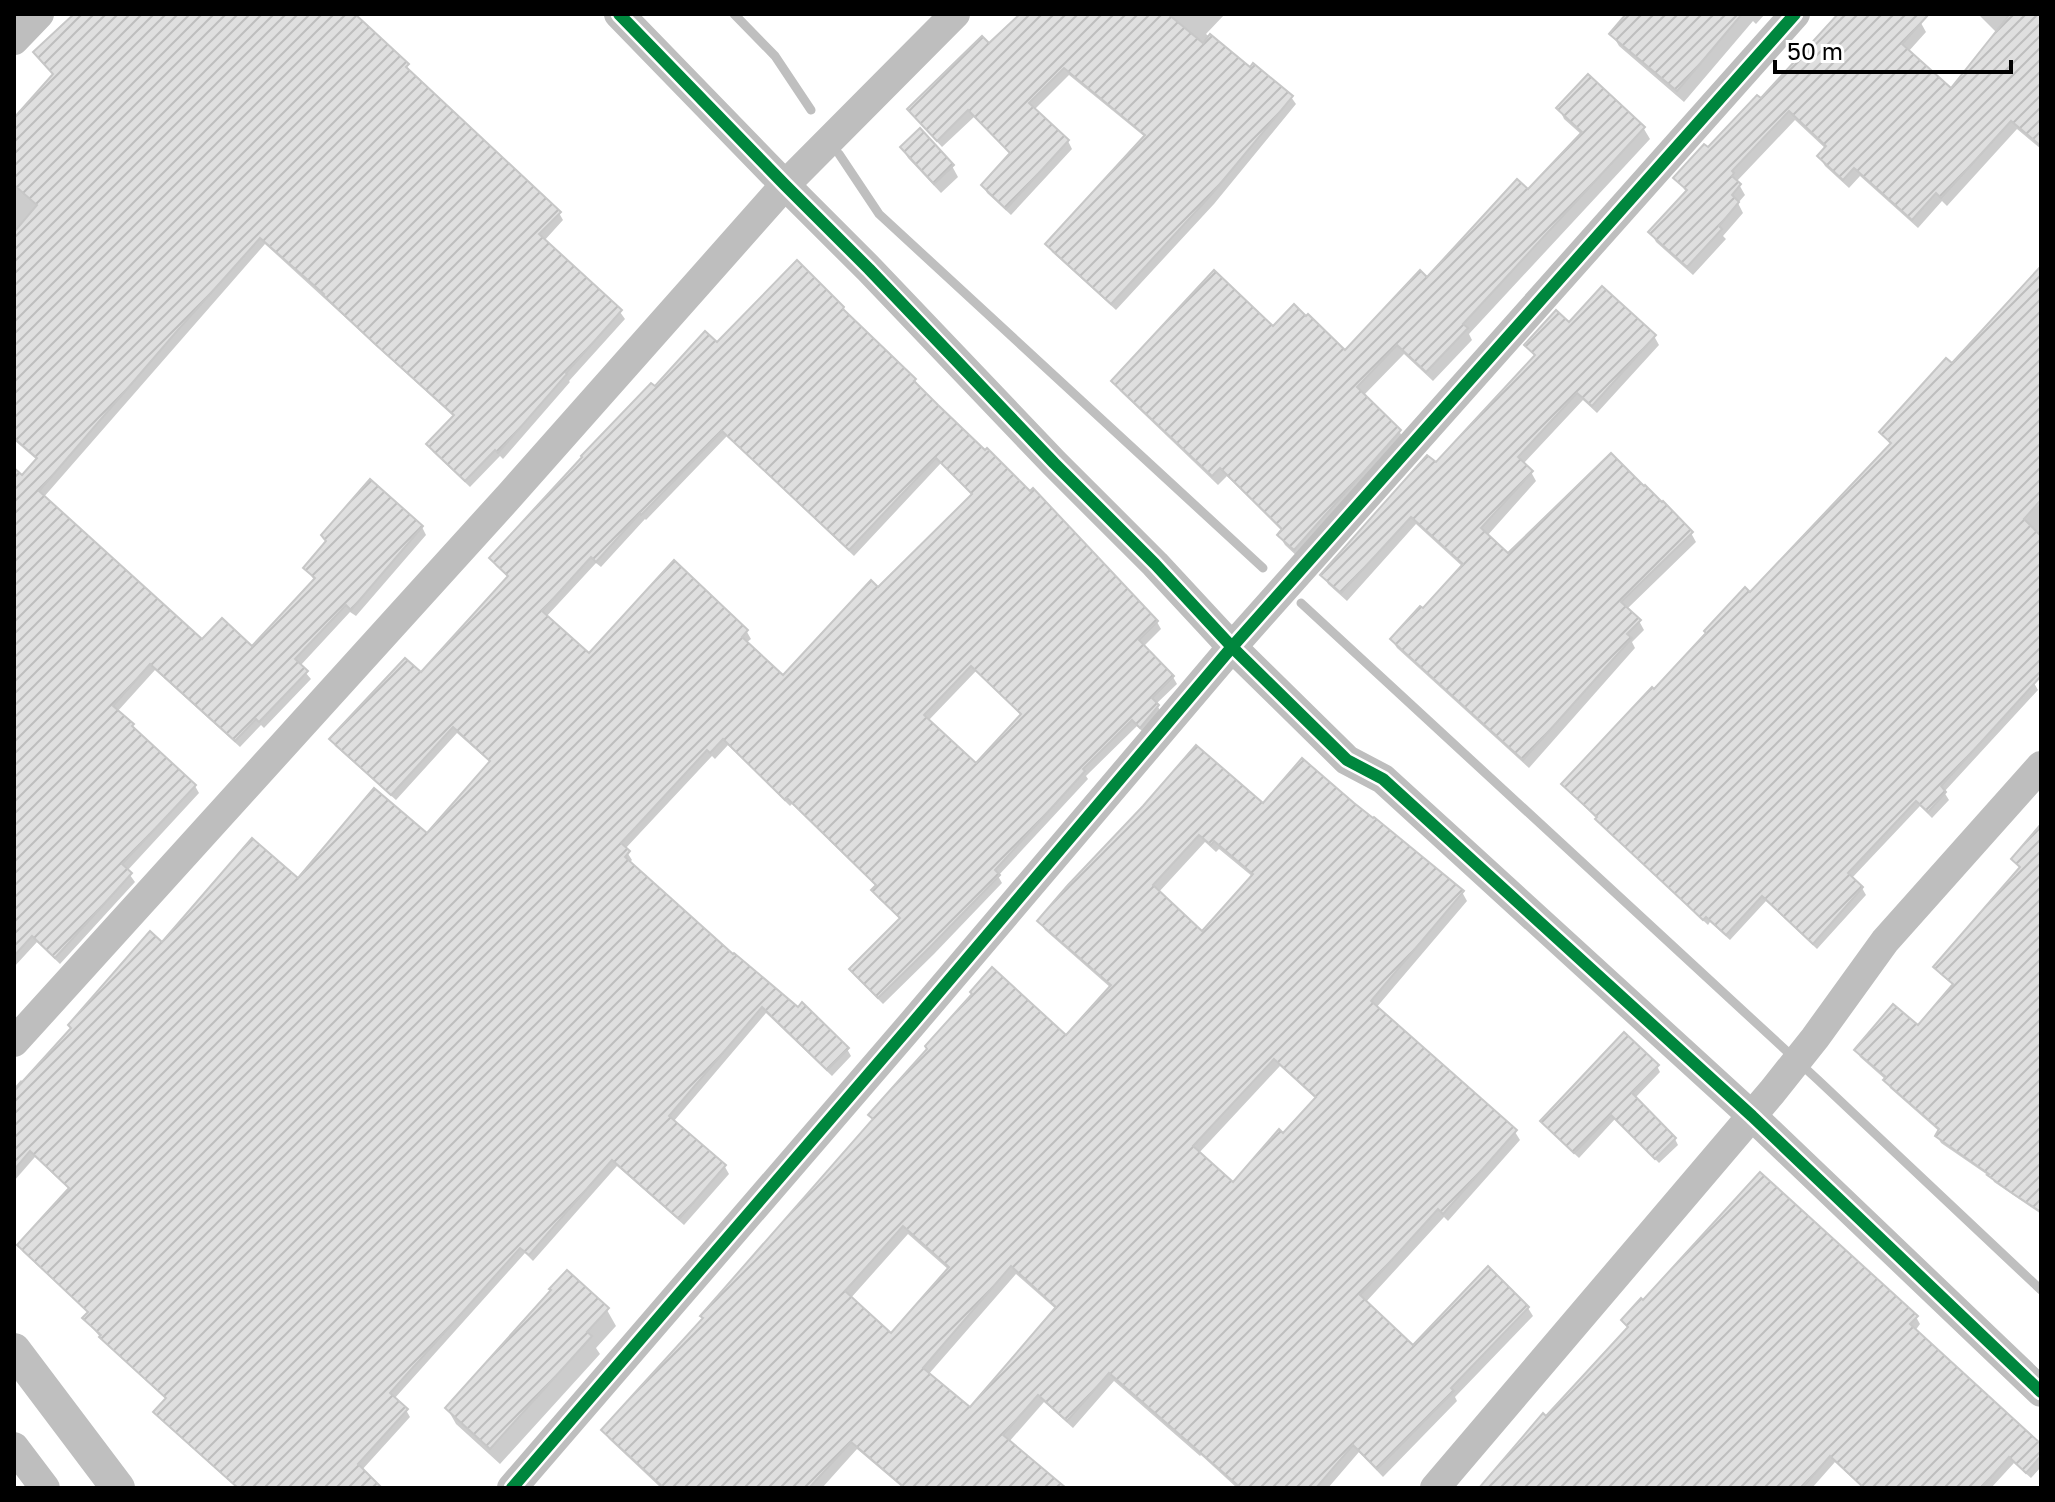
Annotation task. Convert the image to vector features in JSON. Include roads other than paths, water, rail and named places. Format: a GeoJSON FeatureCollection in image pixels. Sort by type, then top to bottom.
{"type":"FeatureCollection","features":[{"type":"Feature","properties":{"kind":"street"},"geometry":{"type":"LineString","coordinates":[[14,40],[39,14]]}},
{"type":"Feature","properties":{"kind":"street"},"geometry":{"type":"LineString","coordinates":[[619,14],[1155,564],[1232,647],[1347,760],[1383,779],[1752,1116],[2041,1392]]}},
{"type":"Feature","properties":{"kind":"street"},"geometry":{"type":"LineString","coordinates":[[14,1042],[785,185],[955,14]]}},
{"type":"Feature","properties":{"kind":"street"},"geometry":{"type":"LineString","coordinates":[[512,1488],[1232,647],[1795,14]]}},
{"type":"Feature","properties":{"kind":"street"},"geometry":{"type":"LineString","coordinates":[[1435,1488],[1752,1116],[1815,1038],[1885,941],[2041,766]]}},
{"type":"Feature","properties":{"kind":"street"},"geometry":{"type":"LineString","coordinates":[[14,1447],[45,1488]]}},
{"type":"Feature","properties":{"kind":"waterway"},"geometry":{"type":"LineString","coordinates":[[734,14],[775,56],[811,110]]}},
{"type":"Feature","properties":{"kind":"waterway"},"geometry":{"type":"LineString","coordinates":[[839,154],[879,214],[1263,568]]}},
{"type":"Feature","properties":{"kind":"waterway"},"geometry":{"type":"LineString","coordinates":[[1301,603],[2041,1290]]}},
{"type":"Feature","properties":{"kind":"waterway"},"geometry":{"type":"LineString","coordinates":[[14,1350],[118,1488]]}}]}
